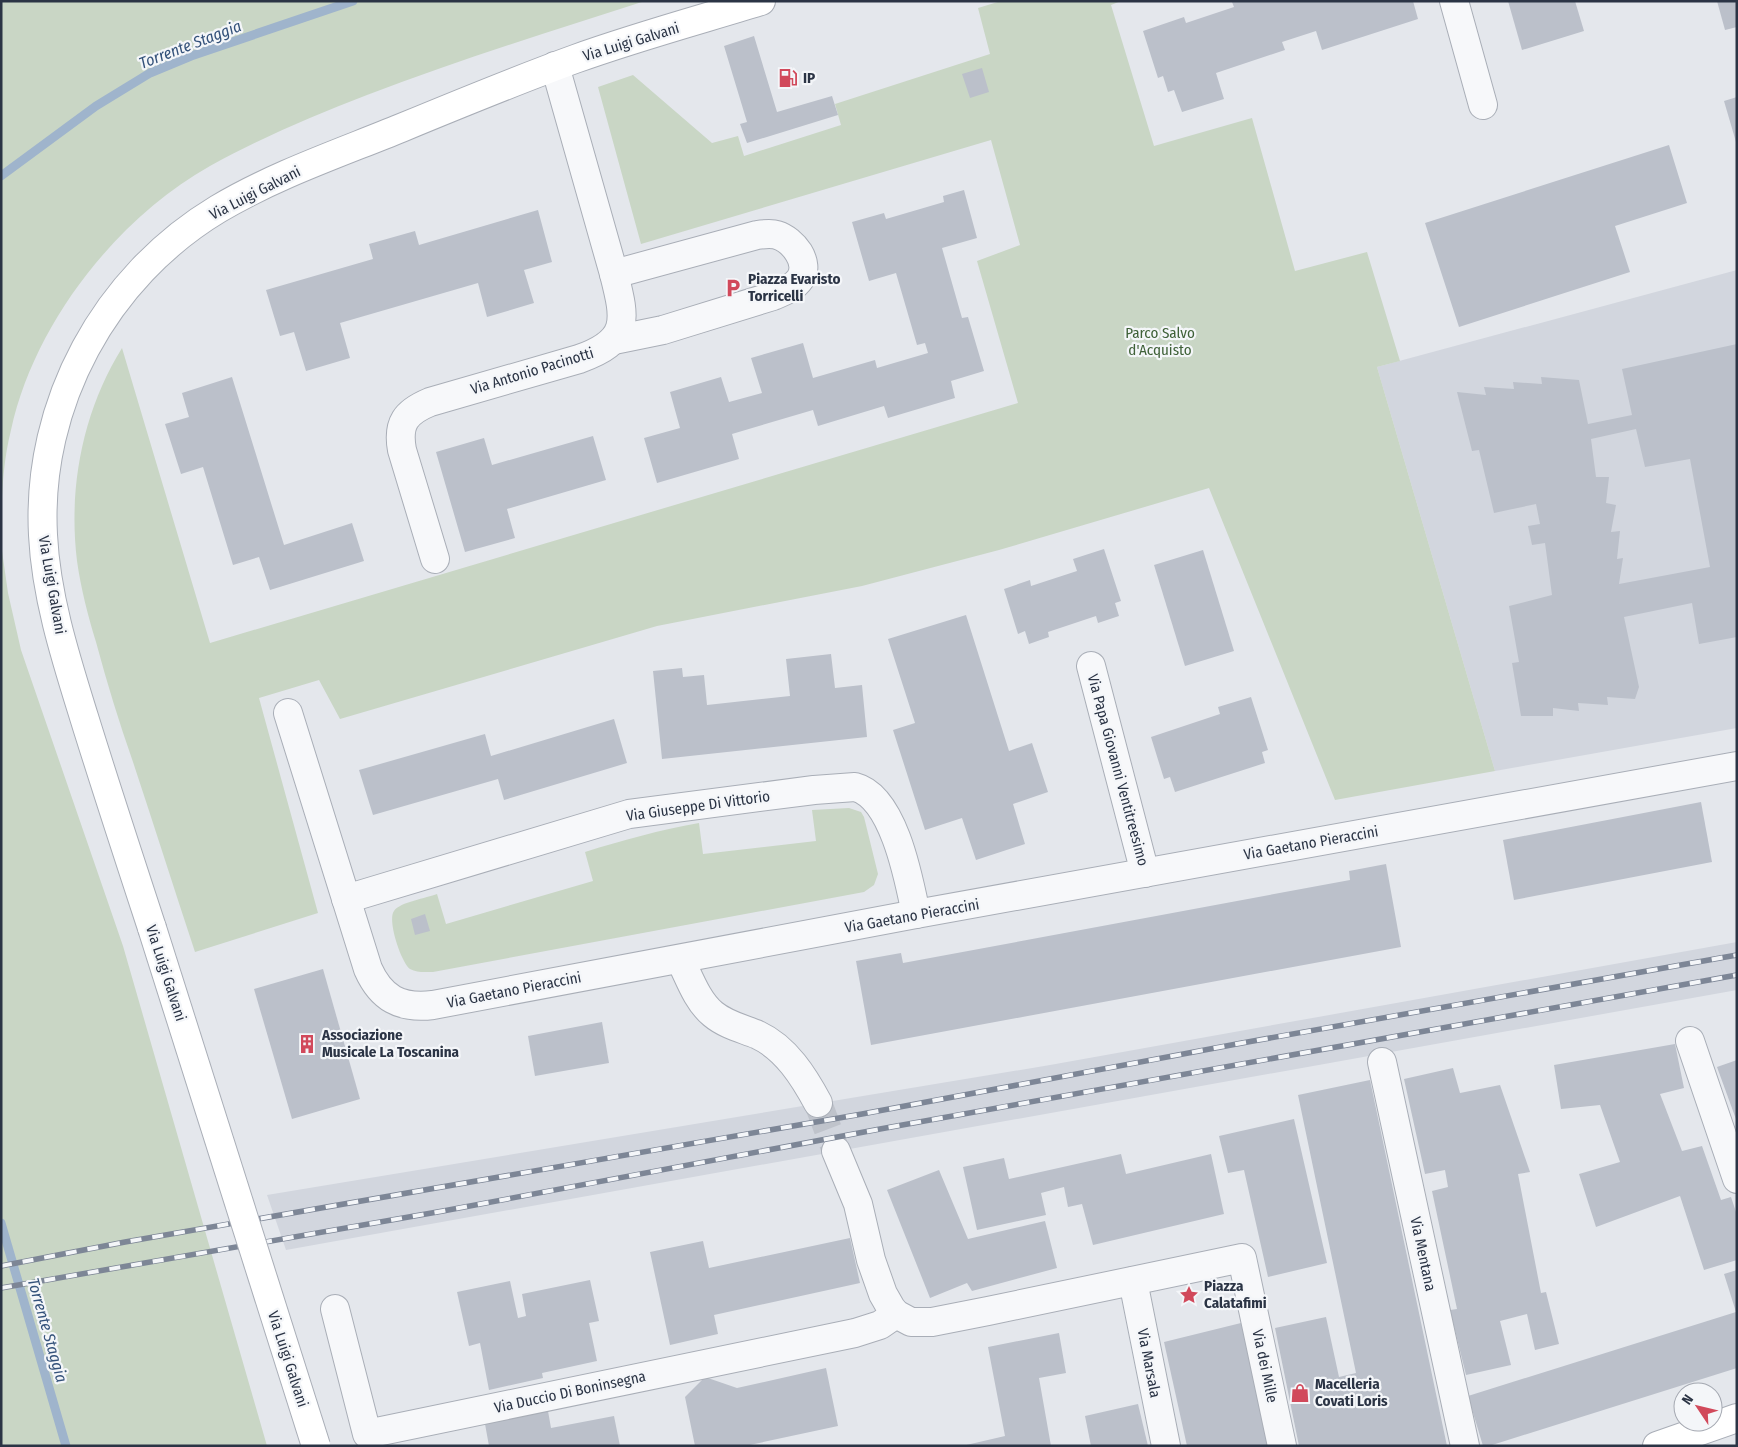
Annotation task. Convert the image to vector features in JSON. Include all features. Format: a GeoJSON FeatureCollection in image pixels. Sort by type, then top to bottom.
{"type":"FeatureCollection","features":[{"type":"Feature","properties":{"kind":"main road","name":"Via Luigi Galvani"},"geometry":{"type":"LineString","coordinates":[[316,1446],[67,664],[45,561],[42,515],[45,469],[54,425],[75,369],[96,328],[128,285],[171,242],[216,210],[295,172],[555,66],[761,1]]}},
{"type":"Feature","properties":{"kind":"main road"},"geometry":{"type":"LineString","coordinates":[[1657,1446],[1737,1418]]}},
{"type":"Feature","properties":{"kind":"street"},"geometry":{"type":"LineString","coordinates":[[1454,1],[1483,106]]}},
{"type":"Feature","properties":{"kind":"street"},"geometry":{"type":"LineString","coordinates":[[555,66],[614,274],[623,313],[622,325],[614,340]]}},
{"type":"Feature","properties":{"kind":"street"},"geometry":{"type":"LineString","coordinates":[[614,274],[758,235],[772,234],[789,241],[803,261],[804,267],[800,279],[784,292],[663,330],[614,340]]}},
{"type":"Feature","properties":{"kind":"street","name":"Via Antonio Pacinotti"},"geometry":{"type":"LineString","coordinates":[[435,559],[402,450],[400,433],[407,416],[417,407],[430,402],[588,356],[606,347],[614,340]]}},
{"type":"Feature","properties":{"kind":"street","name":"Via Papa Giovanni Ventitreesimo"},"geometry":{"type":"LineString","coordinates":[[1091,666],[1145,873]]}},
{"type":"Feature","properties":{"kind":"street","name":"Via Gaetano Pieraccini"},"geometry":{"type":"LineString","coordinates":[[288,713],[364,960],[376,985],[388,997],[408,1006],[433,1005],[916,914],[1737,766]]}},
{"type":"Feature","properties":{"kind":"street","name":"Via Giuseppe Di Vittorio"},"geometry":{"type":"LineString","coordinates":[[346,899],[629,814],[814,790],[855,787],[875,799],[888,820],[904,858],[916,914]]}},
{"type":"Feature","properties":{"kind":"street"},"geometry":{"type":"LineString","coordinates":[[680,959],[698,995],[708,1009],[720,1019],[758,1035],[775,1045],[803,1077],[818,1103]]}},
{"type":"Feature","properties":{"kind":"street"},"geometry":{"type":"LineString","coordinates":[[1690,1041],[1737,1179]]}},
{"type":"Feature","properties":{"kind":"street","name":"Via Mentana"},"geometry":{"type":"LineString","coordinates":[[1382,1062],[1465,1446]]}},
{"type":"Feature","properties":{"kind":"street"},"geometry":{"type":"LineString","coordinates":[[836,1152],[858,1204],[879,1285],[887,1302],[896,1314],[911,1322],[922,1323],[1133,1281]]}},
{"type":"Feature","properties":{"kind":"street","name":"Via dei Mille"},"geometry":{"type":"LineString","coordinates":[[1133,1281],[1242,1258],[1282,1446]]}},
{"type":"Feature","properties":{"kind":"street","name":"Via Marsala"},"geometry":{"type":"LineString","coordinates":[[1133,1281],[1166,1446]]}},
{"type":"Feature","properties":{"kind":"street","name":"Via Duccio Di Boninsegna"},"geometry":{"type":"LineString","coordinates":[[335,1309],[367,1434],[854,1333],[880,1325],[896,1314]]}},
{"type":"Feature","properties":{"kind":"shaded area"},"geometry":{"type":"Polygon","coordinates":[[[1737,270],[1737,728],[1495,771],[1377,367],[1737,270]]]}},
{"type":"Feature","properties":{"kind":"shaded area"},"geometry":{"type":"Polygon","coordinates":[[[1737,942],[1737,990],[286,1250],[267,1195],[1050,1065],[1737,942]]]}},
{"type":"Feature","properties":{"kind":"green space"},"geometry":{"type":"Polygon","coordinates":[[[1,1],[645,1],[505,46],[367,95],[307,119],[248,146],[210,166],[175,188],[142,215],[112,245],[84,278],[59,314],[39,351],[22,390],[8,442],[3,477],[1,524],[1,1]]]}},
{"type":"Feature","properties":{"kind":"green space","name":"Parco Salvo d'Acquisto"},"geometry":{"type":"Polygon","coordinates":[[[1001,1],[1121,1],[1111,5],[1154,146],[1252,118],[1295,271],[1367,252],[1400,361],[1377,367],[1495,771],[1335,800],[1209,488],[999,550],[862,586],[657,626],[340,719],[319,680],[259,698],[318,913],[195,952],[109,687],[88,612],[77,561],[75,505],[82,450],[97,397],[108,372],[122,348],[210,643],[1018,403],[977,261],[1020,245],[991,140],[641,244],[598,87],[633,75],[712,143],[738,136],[744,156],[841,125],[835,104],[990,54],[978,8],[1001,1]]]}},
{"type":"Feature","properties":{"kind":"green space"},"geometry":{"type":"Polygon","coordinates":[[[1,544],[8,593],[21,650],[123,946],[267,1446],[1,1446],[1,544]]]}},
{"type":"Feature","properties":{"kind":"green space"},"geometry":{"type":"Polygon","coordinates":[[[849,808],[861,812],[864,817],[878,874],[874,885],[864,892],[433,972],[418,972],[410,969],[406,965],[396,941],[392,923],[394,911],[402,905],[437,894],[446,924],[593,881],[585,852],[613,843],[699,823],[703,854],[816,841],[812,810],[849,808]]]}},
{"type":"Feature","properties":{"kind":"building"},"geometry":{"type":"Polygon","coordinates":[[[1413,1],[1418,19],[1322,50],[1316,31],[1282,42],[1285,50],[1216,73],[1224,99],[1182,112],[1174,90],[1168,92],[1163,76],[1158,78],[1143,31],[1184,17],[1186,23],[1234,7],[1232,2],[1413,1]]]}},
{"type":"Feature","properties":{"kind":"building"},"geometry":{"type":"Polygon","coordinates":[[[1508,1],[1575,1],[1584,31],[1522,50],[1508,1]]]}},
{"type":"Feature","properties":{"kind":"building"},"geometry":{"type":"Polygon","coordinates":[[[1717,1],[1737,1],[1737,27],[1725,30],[1717,1]]]}},
{"type":"Feature","properties":{"kind":"building"},"geometry":{"type":"Polygon","coordinates":[[[754,36],[777,112],[832,96],[838,115],[747,143],[740,124],[747,122],[724,46],[754,36]]]}},
{"type":"Feature","properties":{"kind":"building"},"geometry":{"type":"Polygon","coordinates":[[[982,68],[989,92],[970,98],[962,74],[982,68]]]}},
{"type":"Feature","properties":{"kind":"building"},"geometry":{"type":"Polygon","coordinates":[[[1737,97],[1737,142],[1736,142],[1724,101],[1737,97]]]}},
{"type":"Feature","properties":{"kind":"building"},"geometry":{"type":"Polygon","coordinates":[[[1669,145],[1687,203],[1615,226],[1630,272],[1459,327],[1425,223],[1669,145]]]}},
{"type":"Feature","properties":{"kind":"building"},"geometry":{"type":"Polygon","coordinates":[[[964,190],[977,238],[942,248],[962,318],[968,317],[984,371],[951,381],[955,398],[888,418],[884,406],[818,426],[813,410],[732,434],[739,459],[657,483],[644,438],[680,428],[670,392],[721,377],[729,402],[762,393],[751,358],[803,343],[813,378],[875,360],[877,368],[928,353],[925,343],[917,345],[896,273],[869,281],[852,222],[884,213],[886,219],[944,202],[943,196],[964,190]]]}},
{"type":"Feature","properties":{"kind":"building"},"geometry":{"type":"Polygon","coordinates":[[[538,210],[552,262],[524,270],[534,303],[487,317],[478,283],[340,323],[350,358],[306,371],[294,332],[280,336],[266,290],[373,259],[369,244],[415,231],[419,245],[538,210]]]}},
{"type":"Feature","properties":{"kind":"building"},"geometry":{"type":"Polygon","coordinates":[[[1737,344],[1737,637],[1699,644],[1692,603],[1624,617],[1639,687],[1635,699],[1607,697],[1608,705],[1578,703],[1579,711],[1553,708],[1553,716],[1521,716],[1512,663],[1519,662],[1509,606],[1552,595],[1545,543],[1532,545],[1528,526],[1540,524],[1536,504],[1494,513],[1479,450],[1472,451],[1457,392],[1486,395],[1484,387],[1514,389],[1513,382],[1542,384],[1541,377],[1579,380],[1588,424],[1632,415],[1622,369],[1737,344]],[[1636,429],[1591,439],[1596,477],[1609,477],[1606,503],[1616,505],[1611,532],[1620,531],[1617,559],[1623,558],[1619,584],[1710,567],[1690,459],[1645,467],[1636,429]]]}},
{"type":"Feature","properties":{"kind":"building"},"geometry":{"type":"Polygon","coordinates":[[[232,377],[284,545],[352,523],[364,561],[270,590],[259,557],[233,565],[203,467],[181,474],[165,424],[189,417],[182,393],[232,377]]]}},
{"type":"Feature","properties":{"kind":"building"},"geometry":{"type":"Polygon","coordinates":[[[593,436],[606,480],[507,509],[515,538],[465,552],[436,452],[484,438],[492,465],[593,436]]]}},
{"type":"Feature","properties":{"kind":"building"},"geometry":{"type":"Polygon","coordinates":[[[1104,549],[1121,601],[1115,603],[1119,616],[1098,623],[1096,616],[1048,632],[1049,637],[1029,644],[1025,631],[1018,634],[1004,589],[1030,580],[1031,586],[1077,571],[1073,559],[1104,549]]]}},
{"type":"Feature","properties":{"kind":"building"},"geometry":{"type":"Polygon","coordinates":[[[1203,550],[1234,651],[1185,666],[1154,565],[1203,550]]]}},
{"type":"Feature","properties":{"kind":"building"},"geometry":{"type":"Polygon","coordinates":[[[966,615],[1009,751],[1032,743],[1048,792],[1013,804],[1025,844],[976,860],[962,818],[925,830],[893,730],[915,723],[888,639],[966,615]]]}},
{"type":"Feature","properties":{"kind":"building"},"geometry":{"type":"Polygon","coordinates":[[[831,654],[835,688],[862,685],[867,737],[662,759],[653,671],[682,668],[683,677],[704,675],[707,705],[790,696],[786,659],[831,654]]]}},
{"type":"Feature","properties":{"kind":"building"},"geometry":{"type":"Polygon","coordinates":[[[1251,697],[1268,750],[1262,752],[1265,763],[1175,792],[1170,777],[1164,779],[1151,737],[1220,714],[1218,707],[1251,697]]]}},
{"type":"Feature","properties":{"kind":"building"},"geometry":{"type":"Polygon","coordinates":[[[614,719],[627,763],[504,800],[498,779],[373,815],[359,770],[485,734],[491,756],[614,719]]]}},
{"type":"Feature","properties":{"kind":"building"},"geometry":{"type":"Polygon","coordinates":[[[1701,802],[1712,862],[1514,900],[1503,840],[1701,802]]]}},
{"type":"Feature","properties":{"kind":"building"},"geometry":{"type":"Polygon","coordinates":[[[1386,864],[1401,947],[871,1045],[856,961],[901,953],[903,963],[1350,880],[1349,871],[1386,864]]]}},
{"type":"Feature","properties":{"kind":"building"},"geometry":{"type":"Polygon","coordinates":[[[425,914],[430,931],[415,935],[411,919],[425,914]]]}},
{"type":"Feature","properties":{"kind":"building","name":"Associazione Musicale La Toscanina"},"geometry":{"type":"Polygon","coordinates":[[[323,969],[360,1099],[292,1119],[254,989],[323,969]]]}},
{"type":"Feature","properties":{"kind":"building"},"geometry":{"type":"Polygon","coordinates":[[[602,1022],[609,1063],[535,1076],[528,1036],[602,1022]]]}},
{"type":"Feature","properties":{"kind":"building"},"geometry":{"type":"Polygon","coordinates":[[[1675,1044],[1684,1088],[1660,1094],[1682,1151],[1702,1146],[1721,1200],[1731,1197],[1737,1215],[1737,1260],[1704,1270],[1680,1196],[1596,1227],[1579,1174],[1620,1162],[1600,1105],[1561,1109],[1554,1065],[1675,1044]]]}},
{"type":"Feature","properties":{"kind":"building"},"geometry":{"type":"Polygon","coordinates":[[[1737,1060],[1737,1122],[1717,1067],[1737,1060]]]}},
{"type":"Feature","properties":{"kind":"building"},"geometry":{"type":"Polygon","coordinates":[[[1453,1068],[1460,1093],[1500,1085],[1530,1172],[1518,1174],[1541,1293],[1546,1292],[1559,1344],[1535,1350],[1527,1314],[1500,1321],[1511,1365],[1466,1375],[1450,1310],[1457,1309],[1432,1191],[1448,1187],[1445,1170],[1425,1174],[1404,1079],[1453,1068]]]}},
{"type":"Feature","properties":{"kind":"building"},"geometry":{"type":"Polygon","coordinates":[[[1370,1080],[1447,1446],[1299,1446],[1275,1328],[1326,1317],[1339,1377],[1356,1373],[1298,1095],[1370,1080]]]}},
{"type":"Feature","properties":{"kind":"building"},"geometry":{"type":"Polygon","coordinates":[[[1294,1119],[1327,1263],[1268,1277],[1244,1170],[1228,1173],[1219,1136],[1294,1119]]]}},
{"type":"Feature","properties":{"kind":"building"},"geometry":{"type":"Polygon","coordinates":[[[1121,1154],[1126,1174],[1211,1154],[1224,1214],[1093,1245],[1082,1204],[1068,1207],[1064,1187],[1041,1193],[1046,1215],[977,1230],[963,1167],[1004,1158],[1009,1179],[1121,1154]]]}},
{"type":"Feature","properties":{"kind":"building"},"geometry":{"type":"Polygon","coordinates":[[[939,1170],[968,1239],[1045,1221],[1057,1268],[972,1291],[967,1283],[930,1298],[887,1190],[939,1170]]]}},
{"type":"Feature","properties":{"kind":"building"},"geometry":{"type":"Polygon","coordinates":[[[850,1238],[860,1283],[714,1315],[718,1334],[670,1345],[650,1252],[703,1241],[709,1268],[850,1238]]]}},
{"type":"Feature","properties":{"kind":"building"},"geometry":{"type":"Polygon","coordinates":[[[1737,1270],[1737,1368],[1692,1382],[1673,1382],[1673,1388],[1489,1446],[1483,1446],[1468,1396],[1736,1312],[1724,1274],[1737,1270]]]}},
{"type":"Feature","properties":{"kind":"building"},"geometry":{"type":"Polygon","coordinates":[[[590,1280],[599,1321],[589,1323],[597,1361],[542,1373],[543,1378],[489,1390],[480,1343],[469,1346],[457,1292],[510,1281],[518,1318],[526,1316],[522,1294],[590,1280]]]}},
{"type":"Feature","properties":{"kind":"building"},"geometry":{"type":"Polygon","coordinates":[[[1241,1323],[1268,1446],[1187,1446],[1164,1342],[1241,1323]]]}},
{"type":"Feature","properties":{"kind":"building"},"geometry":{"type":"Polygon","coordinates":[[[1059,1333],[1066,1373],[1039,1378],[1051,1446],[962,1446],[1005,1436],[988,1347],[1059,1333]]]}},
{"type":"Feature","properties":{"kind":"building"},"geometry":{"type":"Polygon","coordinates":[[[826,1368],[838,1426],[745,1446],[695,1446],[685,1397],[705,1377],[737,1388],[826,1368]]]}},
{"type":"Feature","properties":{"kind":"building"},"geometry":{"type":"Polygon","coordinates":[[[1138,1404],[1148,1446],[1091,1446],[1085,1416],[1138,1404]]]}},
{"type":"Feature","properties":{"kind":"building"},"geometry":{"type":"Polygon","coordinates":[[[548,1411],[551,1428],[614,1416],[620,1446],[489,1446],[485,1424],[548,1411]]]}},
{"type":"Feature","properties":{"kind":"waterway","name":"Torrente Staggia"},"geometry":{"type":"LineString","coordinates":[[1,176],[96,106],[150,73],[191,56],[353,1]]}},
{"type":"Feature","properties":{"kind":"waterway","name":"Torrente Staggia"},"geometry":{"type":"LineString","coordinates":[[1,1223],[66,1446]]}},
{"type":"Feature","properties":{"kind":"tunnel"},"geometry":{"type":"LineString","coordinates":[[818,1103],[836,1151]]}},
{"type":"Feature","properties":{"kind":"railway"},"geometry":{"type":"LineString","coordinates":[[1,1266],[125,1242],[862,1114],[1242,1043],[1737,955]]}},
{"type":"Feature","properties":{"kind":"railway"},"geometry":{"type":"LineString","coordinates":[[1,1288],[443,1211],[880,1129],[1737,975]]}},
{"type":"Feature","properties":{"kind":"place","name":"IP"},"geometry":{"type":"Point","coordinates":[788,78]}},
{"type":"Feature","properties":{"kind":"place","name":"Piazza Evaristo Torricelli"},"geometry":{"type":"Point","coordinates":[733,288]}},
{"type":"Feature","properties":{"kind":"place","name":"Associazione Musicale La Toscanina"},"geometry":{"type":"Point","coordinates":[307,1044]}},
{"type":"Feature","properties":{"kind":"place","name":"Piazza Calatafimi"},"geometry":{"type":"Point","coordinates":[1189,1295]}},
{"type":"Feature","properties":{"kind":"place","name":"Macelleria Covati Loris"},"geometry":{"type":"Point","coordinates":[1300,1393]}}]}
